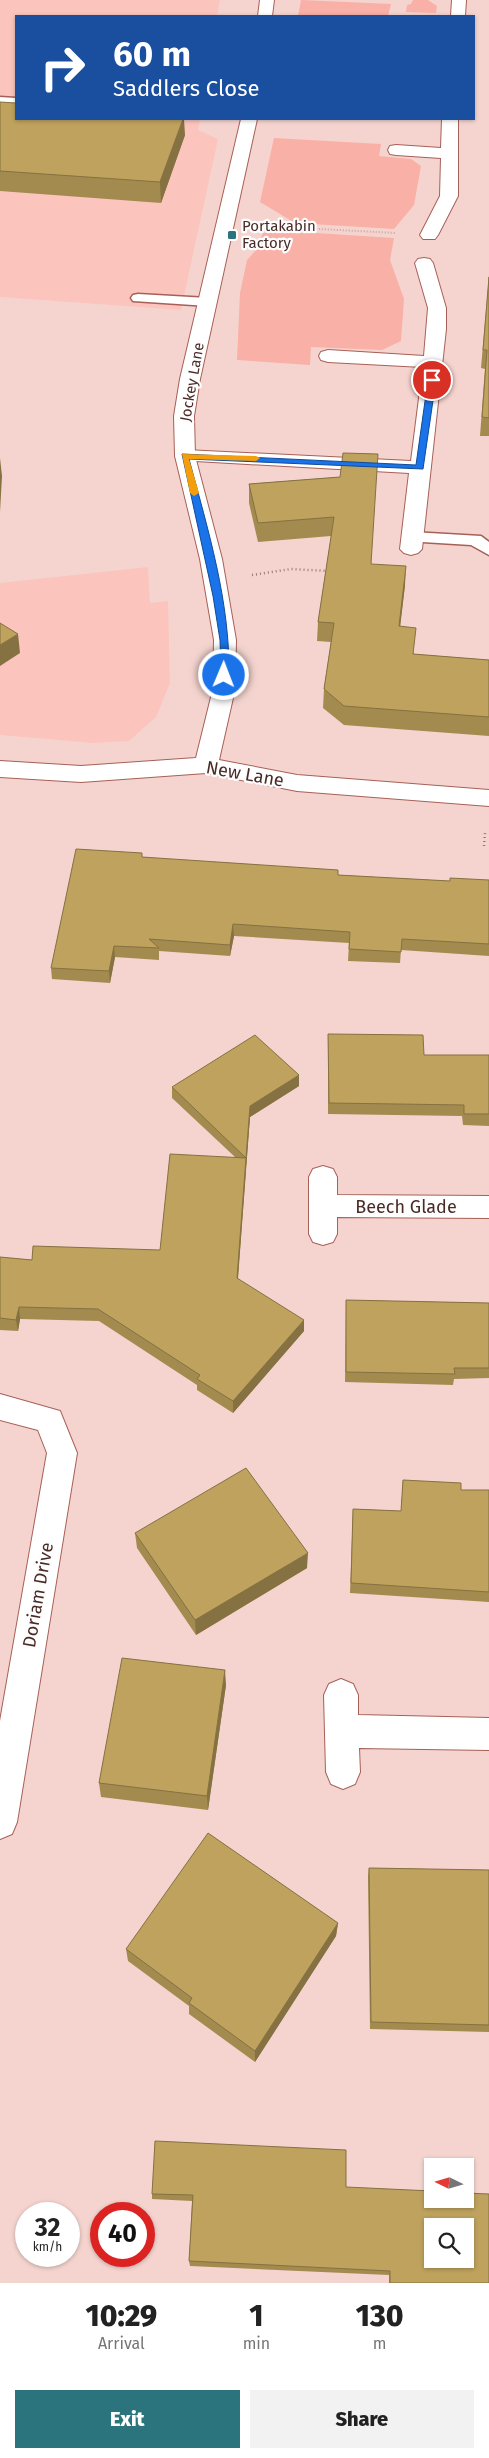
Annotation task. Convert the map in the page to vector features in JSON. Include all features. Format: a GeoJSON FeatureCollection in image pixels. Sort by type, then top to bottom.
{"type":"FeatureCollection","features":[{"type":"Feature","properties":{"kind":"street"},"geometry":{"type":"LineString","coordinates":[[265,15],[267,0]]}},
{"type":"Feature","properties":{"kind":"street"},"geometry":{"type":"LineString","coordinates":[[458,15],[459,0]]}},
{"type":"Feature","properties":{"kind":"street","name":"Jockey Lane"},"geometry":{"type":"LineString","coordinates":[[206,765],[224,688],[225,640],[211,559],[185,456],[184,416],[249,120]]}},
{"type":"Feature","properties":{"kind":"street"},"geometry":{"type":"LineString","coordinates":[[429,235],[442,213],[449,196],[450,120]]}},
{"type":"Feature","properties":{"kind":"street"},"geometry":{"type":"LineString","coordinates":[[396,150],[449,152]]}},
{"type":"Feature","properties":{"kind":"street"},"geometry":{"type":"LineString","coordinates":[[412,543],[434,362],[437,308],[424,263]]}},
{"type":"Feature","properties":{"kind":"street"},"geometry":{"type":"LineString","coordinates":[[328,356],[434,362]]}},
{"type":"Feature","properties":{"kind":"street"},"geometry":{"type":"LineString","coordinates":[[185,456],[420,468]]}},
{"type":"Feature","properties":{"kind":"street","name":"New Lane"},"geometry":{"type":"LineString","coordinates":[[0,769],[81,774],[206,765],[297,783],[489,798]]}},
{"type":"Feature","properties":{"kind":"street"},"geometry":{"type":"LineString","coordinates":[[323,1177],[323,1234]]}},
{"type":"Feature","properties":{"kind":"street","name":"Beech Glade"},"geometry":{"type":"LineString","coordinates":[[323,1206],[489,1207]]}},
{"type":"Feature","properties":{"kind":"street","name":"Doriam Drive"},"geometry":{"type":"LineString","coordinates":[[0,1408],[49,1420],[62,1453],[0,1822]]}},
{"type":"Feature","properties":{"kind":"street"},"geometry":{"type":"LineString","coordinates":[[340,1695],[343,1772]]}},
{"type":"Feature","properties":{"kind":"street"},"geometry":{"type":"LineString","coordinates":[[342,1731],[489,1734]]}},
{"type":"Feature","properties":{"kind":"lane"},"geometry":{"type":"LineString","coordinates":[[0,102],[15,102]]}},
{"type":"Feature","properties":{"kind":"lane"},"geometry":{"type":"LineString","coordinates":[[138,298],[208,302]]}},
{"type":"Feature","properties":{"kind":"lane"},"geometry":{"type":"LineString","coordinates":[[412,543],[475,540],[489,550]]}},
{"type":"Feature","properties":{"kind":"path"},"geometry":{"type":"LineString","coordinates":[[256,226],[400,233]]}},
{"type":"Feature","properties":{"kind":"path"},"geometry":{"type":"LineString","coordinates":[[253,584],[251,575],[291,569],[328,571]]}},
{"type":"Feature","properties":{"kind":"shaded area"},"geometry":{"type":"Polygon","coordinates":[[[0,0],[220,0],[217,15],[15,15],[15,120],[200,120],[198,130],[218,139],[181,310],[0,297],[0,0]]]}},
{"type":"Feature","properties":{"kind":"shaded area"},"geometry":{"type":"Polygon","coordinates":[[[301,0],[391,4],[388,15],[298,15],[301,0]]]}},
{"type":"Feature","properties":{"kind":"shaded area"},"geometry":{"type":"Polygon","coordinates":[[[413,0],[428,0],[437,6],[436,13],[406,12],[407,5],[411,4],[413,0]]]}},
{"type":"Feature","properties":{"kind":"shaded area"},"geometry":{"type":"Polygon","coordinates":[[[274,138],[381,144],[379,156],[411,159],[421,166],[414,205],[394,229],[295,223],[260,202],[274,138]]]}},
{"type":"Feature","properties":{"kind":"shaded area"},"geometry":{"type":"Polygon","coordinates":[[[285,231],[394,238],[390,260],[404,299],[401,341],[382,350],[311,347],[310,365],[237,360],[240,293],[247,260],[257,249],[263,233],[285,231]]]}},
{"type":"Feature","properties":{"kind":"shaded area"},"geometry":{"type":"Polygon","coordinates":[[[148,567],[150,603],[168,601],[170,683],[156,717],[129,741],[93,743],[0,735],[0,583],[148,567]]]}},
{"type":"Feature","properties":{"kind":"building"},"geometry":{"type":"Polygon","coordinates":[[[0,102],[15,103],[15,120],[183,120],[160,182],[0,171],[0,102]]]}},
{"type":"Feature","properties":{"kind":"building"},"geometry":{"type":"Polygon","coordinates":[[[489,277],[489,418],[482,417],[487,350],[483,350],[489,277]]]}},
{"type":"Feature","properties":{"kind":"building"},"geometry":{"type":"Polygon","coordinates":[[[343,453],[378,454],[371,564],[406,566],[399,626],[416,628],[413,654],[489,660],[489,717],[344,706],[324,689],[334,623],[318,622],[334,517],[258,523],[249,484],[340,477],[343,453]]]}},
{"type":"Feature","properties":{"kind":"building"},"geometry":{"type":"Polygon","coordinates":[[[0,623],[18,634],[0,645],[0,623]]]}},
{"type":"Feature","properties":{"kind":"building"},"geometry":{"type":"Polygon","coordinates":[[[76,849],[142,853],[142,857],[338,870],[338,875],[450,881],[450,878],[489,880],[489,944],[402,939],[401,952],[349,949],[350,932],[233,924],[230,945],[149,939],[159,948],[114,946],[109,971],[51,968],[76,849]]]}},
{"type":"Feature","properties":{"kind":"building"},"geometry":{"type":"Polygon","coordinates":[[[328,1034],[423,1035],[424,1055],[489,1055],[489,1114],[464,1114],[464,1105],[329,1103],[328,1034]]]}},
{"type":"Feature","properties":{"kind":"building"},"geometry":{"type":"Polygon","coordinates":[[[255,1035],[299,1075],[250,1106],[246,1158],[172,1087],[255,1035]]]}},
{"type":"Feature","properties":{"kind":"building"},"geometry":{"type":"Polygon","coordinates":[[[170,1154],[246,1158],[237,1278],[304,1320],[233,1401],[197,1379],[200,1375],[98,1309],[19,1307],[16,1320],[0,1318],[0,1257],[32,1260],[33,1246],[160,1250],[170,1154]]]}},
{"type":"Feature","properties":{"kind":"building"},"geometry":{"type":"Polygon","coordinates":[[[346,1300],[489,1303],[489,1368],[454,1368],[455,1374],[346,1372],[346,1300]]]}},
{"type":"Feature","properties":{"kind":"building"},"geometry":{"type":"Polygon","coordinates":[[[246,1468],[308,1553],[195,1620],[135,1533],[246,1468]]]}},
{"type":"Feature","properties":{"kind":"building"},"geometry":{"type":"Polygon","coordinates":[[[403,1480],[461,1483],[461,1490],[489,1490],[489,1592],[351,1583],[353,1509],[401,1511],[403,1480]]]}},
{"type":"Feature","properties":{"kind":"building"},"geometry":{"type":"Polygon","coordinates":[[[122,1658],[225,1670],[207,1796],[99,1783],[122,1658]]]}},
{"type":"Feature","properties":{"kind":"building"},"geometry":{"type":"Polygon","coordinates":[[[208,1833],[338,1923],[255,2051],[189,2003],[192,1998],[126,1949],[208,1833]]]}},
{"type":"Feature","properties":{"kind":"building"},"geometry":{"type":"Polygon","coordinates":[[[369,1868],[489,1870],[489,2025],[371,2022],[369,1868]]]}},
{"type":"Feature","properties":{"kind":"building"},"geometry":{"type":"Polygon","coordinates":[[[155,2141],[346,2150],[346,2187],[424,2191],[424,2208],[474,2208],[474,2193],[489,2194],[489,2283],[390,2283],[390,2271],[189,2261],[193,2195],[152,2194],[155,2141]]]}},
{"type":"Feature","properties":{"kind":"slow traffic"},"geometry":{"type":"LineString","coordinates":[[194,493],[185,456],[256,458]]}},
{"type":"Feature","properties":{"kind":"place","name":"Portakabin Factory"},"geometry":{"type":"Point","coordinates":[232,235]}},
{"type":"Feature","properties":{"kind":"route"},"geometry":{"type":"LineString","coordinates":[[224,675],[225,640],[218,596],[211,559],[185,456],[217,456],[420,468],[432,380]]}}]}
